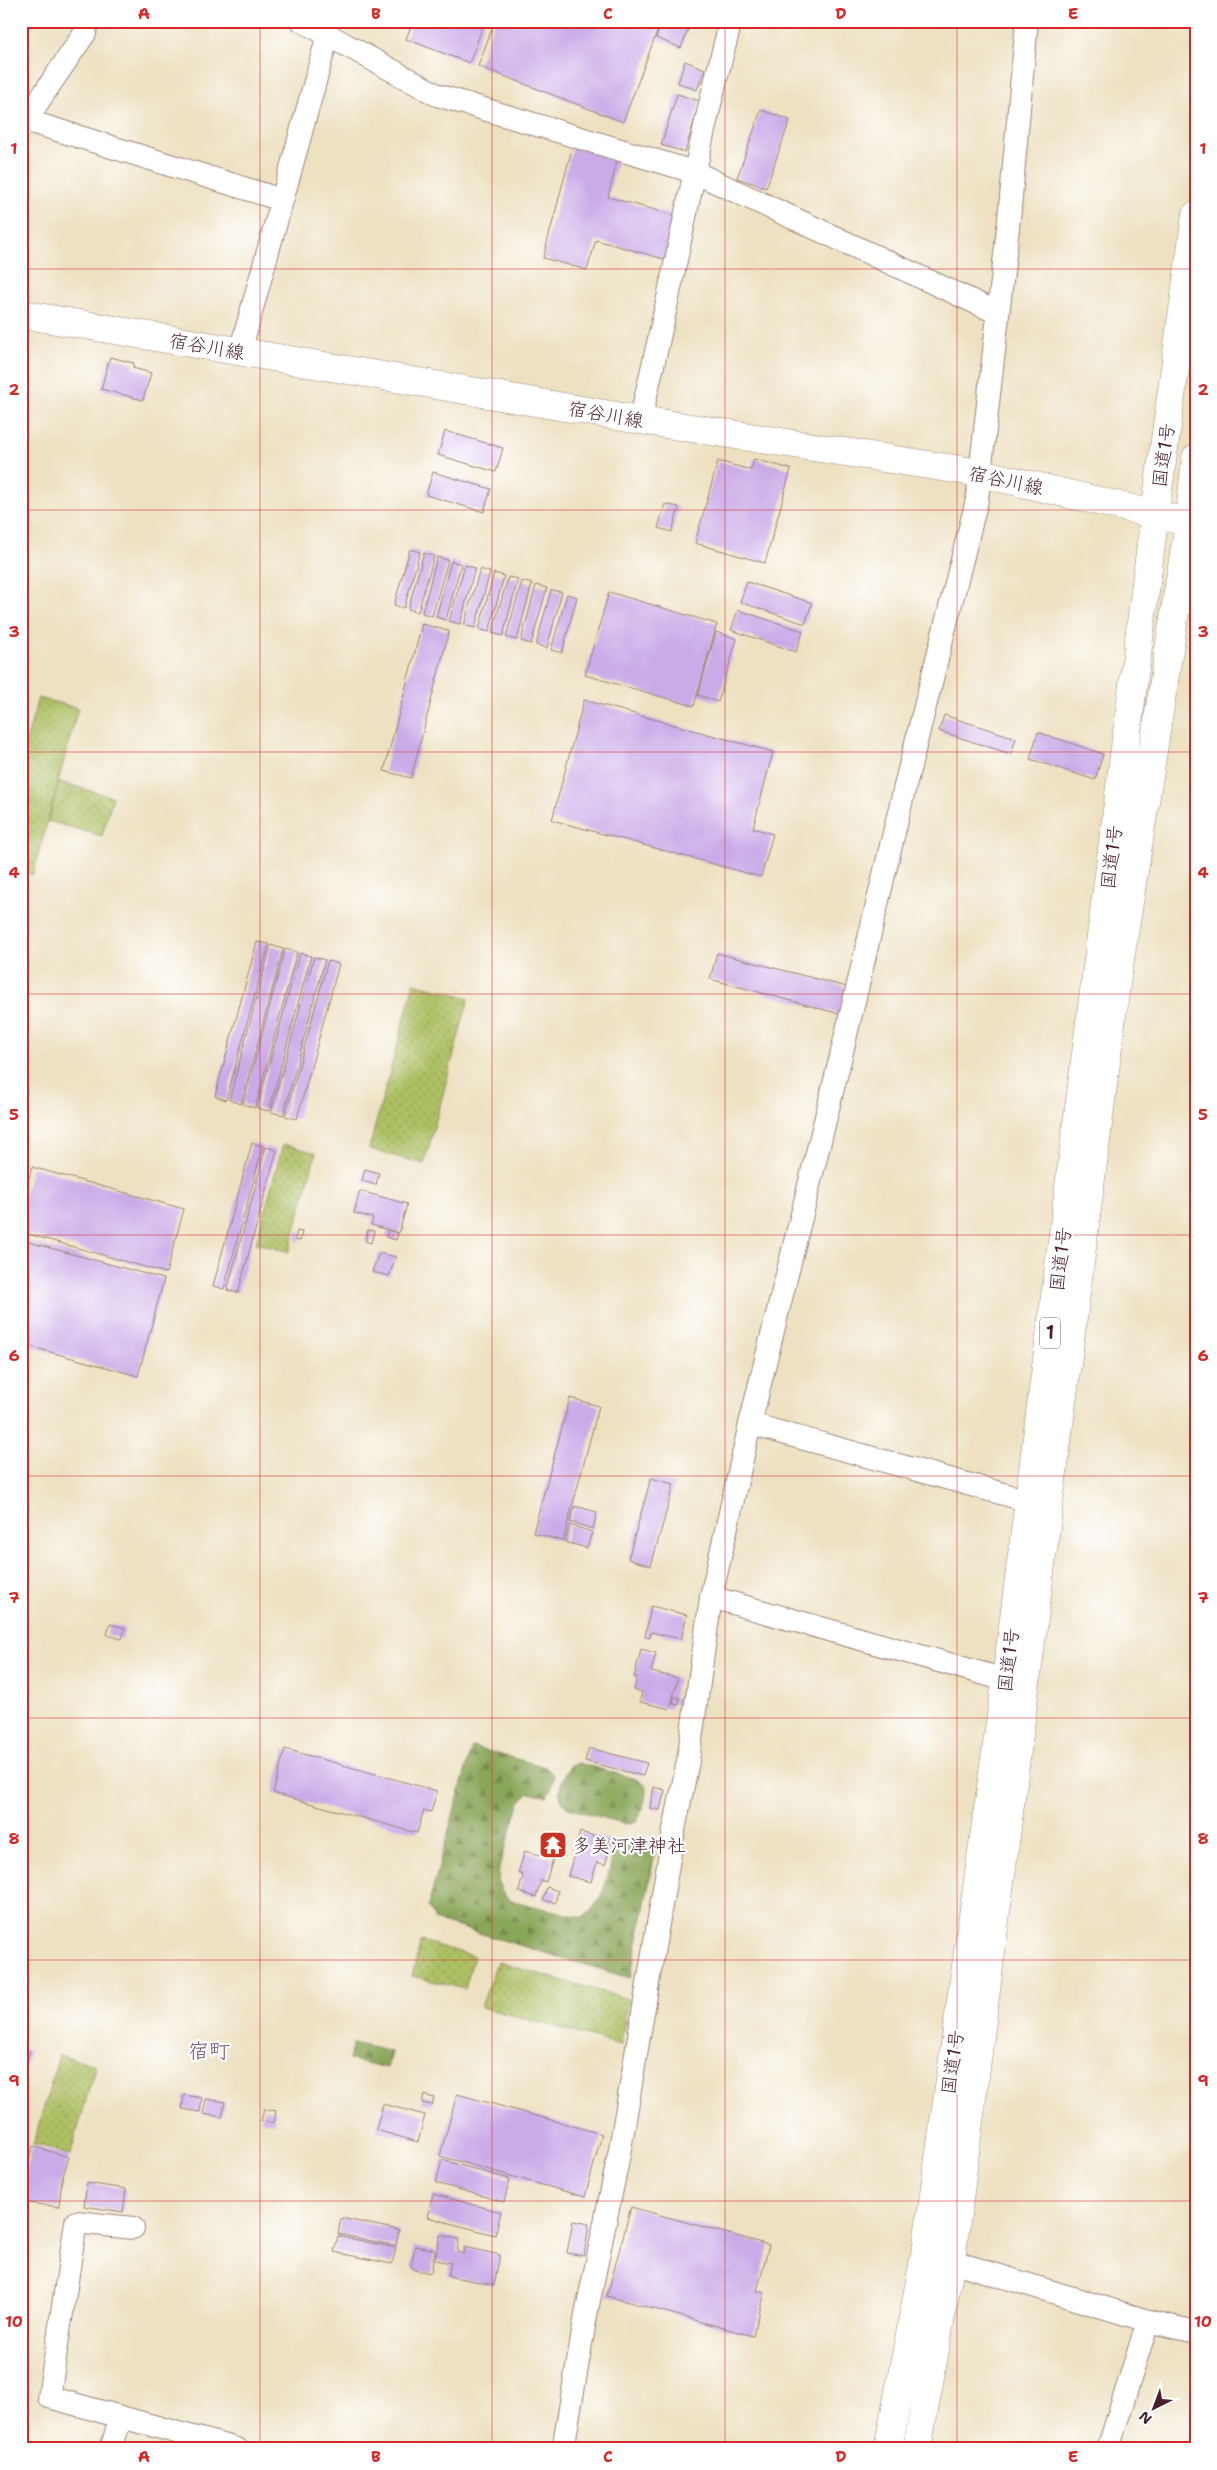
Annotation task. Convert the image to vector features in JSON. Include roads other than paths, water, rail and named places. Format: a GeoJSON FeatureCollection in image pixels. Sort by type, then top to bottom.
{"type":"FeatureCollection","features":[{"type":"Feature","properties":{"kind":"main road","name":"国道1号"},"geometry":{"type":"LineString","coordinates":[[888,2449],[927,2244],[1006,1680],[1155,513],[1196,215]]}},
{"type":"Feature","properties":{"kind":"main road","name":"宿谷川線"},"geometry":{"type":"LineString","coordinates":[[21,314],[640,420],[980,473],[1192,523]]}},
{"type":"Feature","properties":{"kind":"main road","name":"国道1号"},"geometry":{"type":"LineString","coordinates":[[917,2449],[951,2261],[1114,995],[1192,523],[1196,458]]}},
{"type":"Feature","properties":{"kind":"street"},"geometry":{"type":"LineString","coordinates":[[87,21],[85,33],[23,124],[282,200]]}},
{"type":"Feature","properties":{"kind":"street"},"geometry":{"type":"LineString","coordinates":[[302,21],[438,95],[694,172],[998,314]]}},
{"type":"Feature","properties":{"kind":"street"},"geometry":{"type":"LineString","coordinates":[[640,420],[660,340],[694,172],[732,21]]}},
{"type":"Feature","properties":{"kind":"street"},"geometry":{"type":"LineString","coordinates":[[563,2449],[586,2315],[619,2155],[671,1845],[688,1761],[711,1597],[750,1424],[839,1065],[906,778],[977,500],[1009,219],[1027,21]]}},
{"type":"Feature","properties":{"kind":"street"},"geometry":{"type":"LineString","coordinates":[[240,352],[328,35]]}},
{"type":"Feature","properties":{"kind":"street"},"geometry":{"type":"LineString","coordinates":[[750,1424],[1028,1501]]}},
{"type":"Feature","properties":{"kind":"street"},"geometry":{"type":"LineString","coordinates":[[711,1597],[1006,1680]]}},
{"type":"Feature","properties":{"kind":"street"},"geometry":{"type":"LineString","coordinates":[[132,2228],[76,2222],[49,2397],[237,2449]]}},
{"type":"Feature","properties":{"kind":"street"},"geometry":{"type":"LineString","coordinates":[[951,2261],[1148,2321],[1196,2332]]}},
{"type":"Feature","properties":{"kind":"street"},"geometry":{"type":"LineString","coordinates":[[1108,2449],[1148,2321]]}},
{"type":"Feature","properties":{"kind":"street"},"geometry":{"type":"LineString","coordinates":[[111,2449],[121,2417]]}},
{"type":"Feature","properties":{"kind":"place","name":"多美河津神社"},"geometry":{"type":"Point","coordinates":[553,1845]}},
{"type":"Feature","properties":{"kind":"district","name":"宿町"},"geometry":{"type":"Point","coordinates":[209,2051]}}]}
